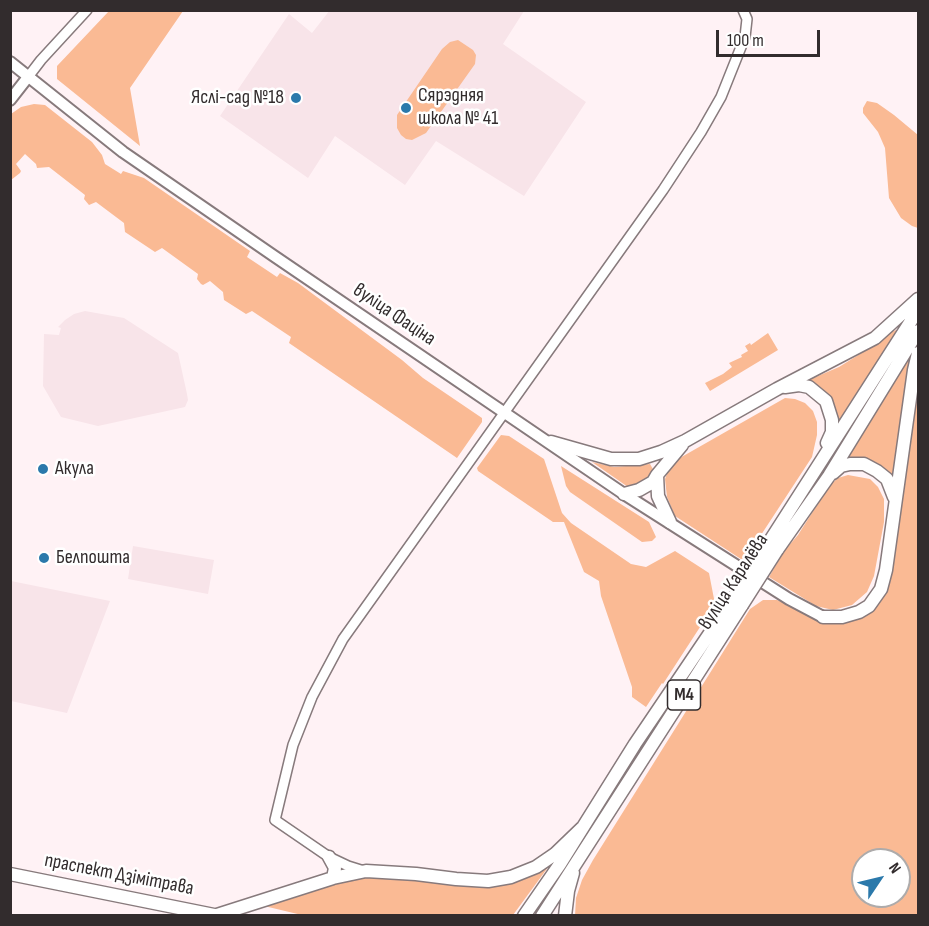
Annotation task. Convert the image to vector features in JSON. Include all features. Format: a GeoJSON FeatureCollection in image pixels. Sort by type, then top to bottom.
{"type":"FeatureCollection","features":[{"type":"Feature","properties":{"kind":"main road","name":"вуліца Фаціна"},"geometry":{"type":"LineString","coordinates":[[10,62],[123,152],[624,494],[789,599],[823,616]]}},
{"type":"Feature","properties":{"kind":"main road"},"geometry":{"type":"LineString","coordinates":[[10,100],[28,77]]}},
{"type":"Feature","properties":{"kind":"main road"},"geometry":{"type":"LineString","coordinates":[[551,442],[611,459],[639,459],[685,441],[777,389],[875,338],[918,299]]}},
{"type":"Feature","properties":{"kind":"main road","name":"вуліца Каралёва"},"geometry":{"type":"LineString","coordinates":[[581,854],[772,547],[816,469],[918,310]]}},
{"type":"Feature","properties":{"kind":"main road","name":"вуліца Каралёва"},"geometry":{"type":"LineString","coordinates":[[772,547],[830,476],[918,331]]}},
{"type":"Feature","properties":{"kind":"main road"},"geometry":{"type":"LineString","coordinates":[[823,616],[851,615],[869,606],[881,589],[886,570],[918,353]]}},
{"type":"Feature","properties":{"kind":"main road"},"geometry":{"type":"LineString","coordinates":[[777,389],[799,385],[809,387],[826,401],[832,420],[832,432],[816,469]]}},
{"type":"Feature","properties":{"kind":"main road"},"geometry":{"type":"LineString","coordinates":[[624,494],[639,490],[653,482],[685,441]]}},
{"type":"Feature","properties":{"kind":"main road"},"geometry":{"type":"LineString","coordinates":[[830,476],[841,466],[864,464],[887,479],[896,504]]}},
{"type":"Feature","properties":{"kind":"main road"},"geometry":{"type":"LineString","coordinates":[[657,476],[657,496],[670,522]]}},
{"type":"Feature","properties":{"kind":"main road","name":"вуліца Каралёва"},"geometry":{"type":"LineString","coordinates":[[582,828],[635,744],[737,602]]}},
{"type":"Feature","properties":{"kind":"main road"},"geometry":{"type":"LineString","coordinates":[[218,915],[333,878],[366,871],[488,881],[511,877],[536,867],[555,854],[582,828]]}},
{"type":"Feature","properties":{"kind":"main road","name":"М4"},"geometry":{"type":"LineString","coordinates":[[524,915],[582,828]]}},
{"type":"Feature","properties":{"kind":"main road"},"geometry":{"type":"LineString","coordinates":[[565,915],[568,891],[581,854]]}},
{"type":"Feature","properties":{"kind":"main road","name":"М4"},"geometry":{"type":"LineString","coordinates":[[542,915],[581,854]]}},
{"type":"Feature","properties":{"kind":"main road"},"geometry":{"type":"LineString","coordinates":[[329,857],[335,868],[333,878]]}},
{"type":"Feature","properties":{"kind":"main road","name":"праспект Дзімітрава"},"geometry":{"type":"LineString","coordinates":[[10,874],[218,915]]}},
{"type":"Feature","properties":{"kind":"street"},"geometry":{"type":"LineString","coordinates":[[28,77],[87,10]]}},
{"type":"Feature","properties":{"kind":"street"},"geometry":{"type":"LineString","coordinates":[[366,871],[329,857],[275,820],[292,746],[312,697],[343,639],[663,190],[701,132],[721,97],[746,37],[747,19],[743,10]]}},
{"type":"Feature","properties":{"kind":"shaded area"},"geometry":{"type":"Polygon","coordinates":[[[330,10],[524,11],[503,44],[586,102],[524,196],[436,141],[405,185],[335,136],[308,178],[220,116],[289,14],[312,33],[330,10]]]}},
{"type":"Feature","properties":{"kind":"shaded area"},"geometry":{"type":"Polygon","coordinates":[[[109,11],[183,11],[130,88],[140,146],[57,79],[57,66],[109,11]]]}},
{"type":"Feature","properties":{"kind":"shaded area"},"geometry":{"type":"Polygon","coordinates":[[[458,40],[473,50],[476,55],[475,64],[426,133],[412,140],[406,139],[397,128],[397,115],[442,49],[450,42],[458,40]]]}},
{"type":"Feature","properties":{"kind":"shaded area"},"geometry":{"type":"Polygon","coordinates":[[[867,101],[877,103],[918,135],[918,228],[901,218],[889,198],[885,148],[878,132],[863,113],[867,101]]]}},
{"type":"Feature","properties":{"kind":"shaded area"},"geometry":{"type":"Polygon","coordinates":[[[34,104],[45,105],[92,142],[102,155],[105,164],[121,174],[123,171],[144,178],[250,251],[247,257],[277,277],[280,273],[298,283],[423,378],[482,418],[482,422],[457,458],[289,343],[291,337],[252,311],[246,314],[224,300],[223,292],[210,281],[201,284],[197,279],[198,274],[162,248],[155,252],[125,232],[124,223],[96,202],[89,205],[84,199],[85,195],[49,167],[37,168],[36,164],[25,154],[16,164],[20,173],[11,180],[11,114],[21,107],[34,104]]]}},
{"type":"Feature","properties":{"kind":"shaded area"},"geometry":{"type":"Polygon","coordinates":[[[85,311],[124,318],[178,353],[188,400],[185,407],[98,426],[61,417],[43,386],[44,334],[59,335],[61,328],[58,327],[65,320],[85,311]]]}},
{"type":"Feature","properties":{"kind":"shaded area"},"geometry":{"type":"Polygon","coordinates":[[[899,329],[839,426],[804,382],[839,367],[899,329]]]}},
{"type":"Feature","properties":{"kind":"shaded area"},"geometry":{"type":"Polygon","coordinates":[[[768,333],[778,350],[710,391],[705,383],[732,367],[729,363],[742,357],[741,355],[748,351],[745,346],[750,343],[751,345],[768,333]]]}},
{"type":"Feature","properties":{"kind":"shaded area"},"geometry":{"type":"Polygon","coordinates":[[[914,347],[893,482],[850,460],[848,452],[914,347]]]}},
{"type":"Feature","properties":{"kind":"shaded area"},"geometry":{"type":"Polygon","coordinates":[[[918,380],[918,915],[575,916],[576,898],[582,880],[593,860],[750,609],[763,600],[777,600],[827,623],[839,624],[862,617],[879,604],[884,594],[918,380]]]}},
{"type":"Feature","properties":{"kind":"shaded area"},"geometry":{"type":"Polygon","coordinates":[[[785,398],[805,403],[813,411],[817,422],[817,435],[812,457],[744,561],[675,516],[667,497],[665,479],[671,463],[785,398]]]}},
{"type":"Feature","properties":{"kind":"shaded area"},"geometry":{"type":"Polygon","coordinates":[[[501,435],[509,436],[544,459],[562,513],[571,523],[631,564],[646,567],[675,551],[709,573],[715,604],[646,707],[632,697],[632,687],[601,596],[599,581],[584,572],[564,522],[553,522],[478,471],[477,468],[501,435]]]}},
{"type":"Feature","properties":{"kind":"shaded area"},"geometry":{"type":"Polygon","coordinates":[[[592,462],[614,467],[650,464],[654,471],[648,480],[637,486],[628,487],[592,462]]]}},
{"type":"Feature","properties":{"kind":"shaded area"},"geometry":{"type":"Polygon","coordinates":[[[561,466],[649,522],[656,537],[652,541],[642,542],[570,492],[566,486],[561,466]]]}},
{"type":"Feature","properties":{"kind":"shaded area"},"geometry":{"type":"Polygon","coordinates":[[[848,475],[870,479],[878,487],[884,499],[884,522],[874,576],[867,592],[852,605],[833,610],[816,606],[769,577],[829,486],[838,478],[848,475]]]}},
{"type":"Feature","properties":{"kind":"shaded area"},"geometry":{"type":"Polygon","coordinates":[[[133,546],[214,560],[208,594],[128,579],[133,546]]]}},
{"type":"Feature","properties":{"kind":"shaded area"},"geometry":{"type":"Polygon","coordinates":[[[11,581],[110,601],[67,713],[11,701],[11,581]]]}},
{"type":"Feature","properties":{"kind":"shaded area"},"geometry":{"type":"Polygon","coordinates":[[[549,866],[513,915],[306,916],[260,905],[336,881],[368,875],[467,883],[532,874],[549,866]]]}},
{"type":"Feature","properties":{"kind":"place","name":"Яслі-сад №18"},"geometry":{"type":"Point","coordinates":[296,98]}},
{"type":"Feature","properties":{"kind":"place","name":"Сярэдняя школа № 41"},"geometry":{"type":"Point","coordinates":[406,108]}},
{"type":"Feature","properties":{"kind":"place","name":"Акула"},"geometry":{"type":"Point","coordinates":[43,469]}},
{"type":"Feature","properties":{"kind":"place","name":"Белпошта"},"geometry":{"type":"Point","coordinates":[44,558]}}]}
